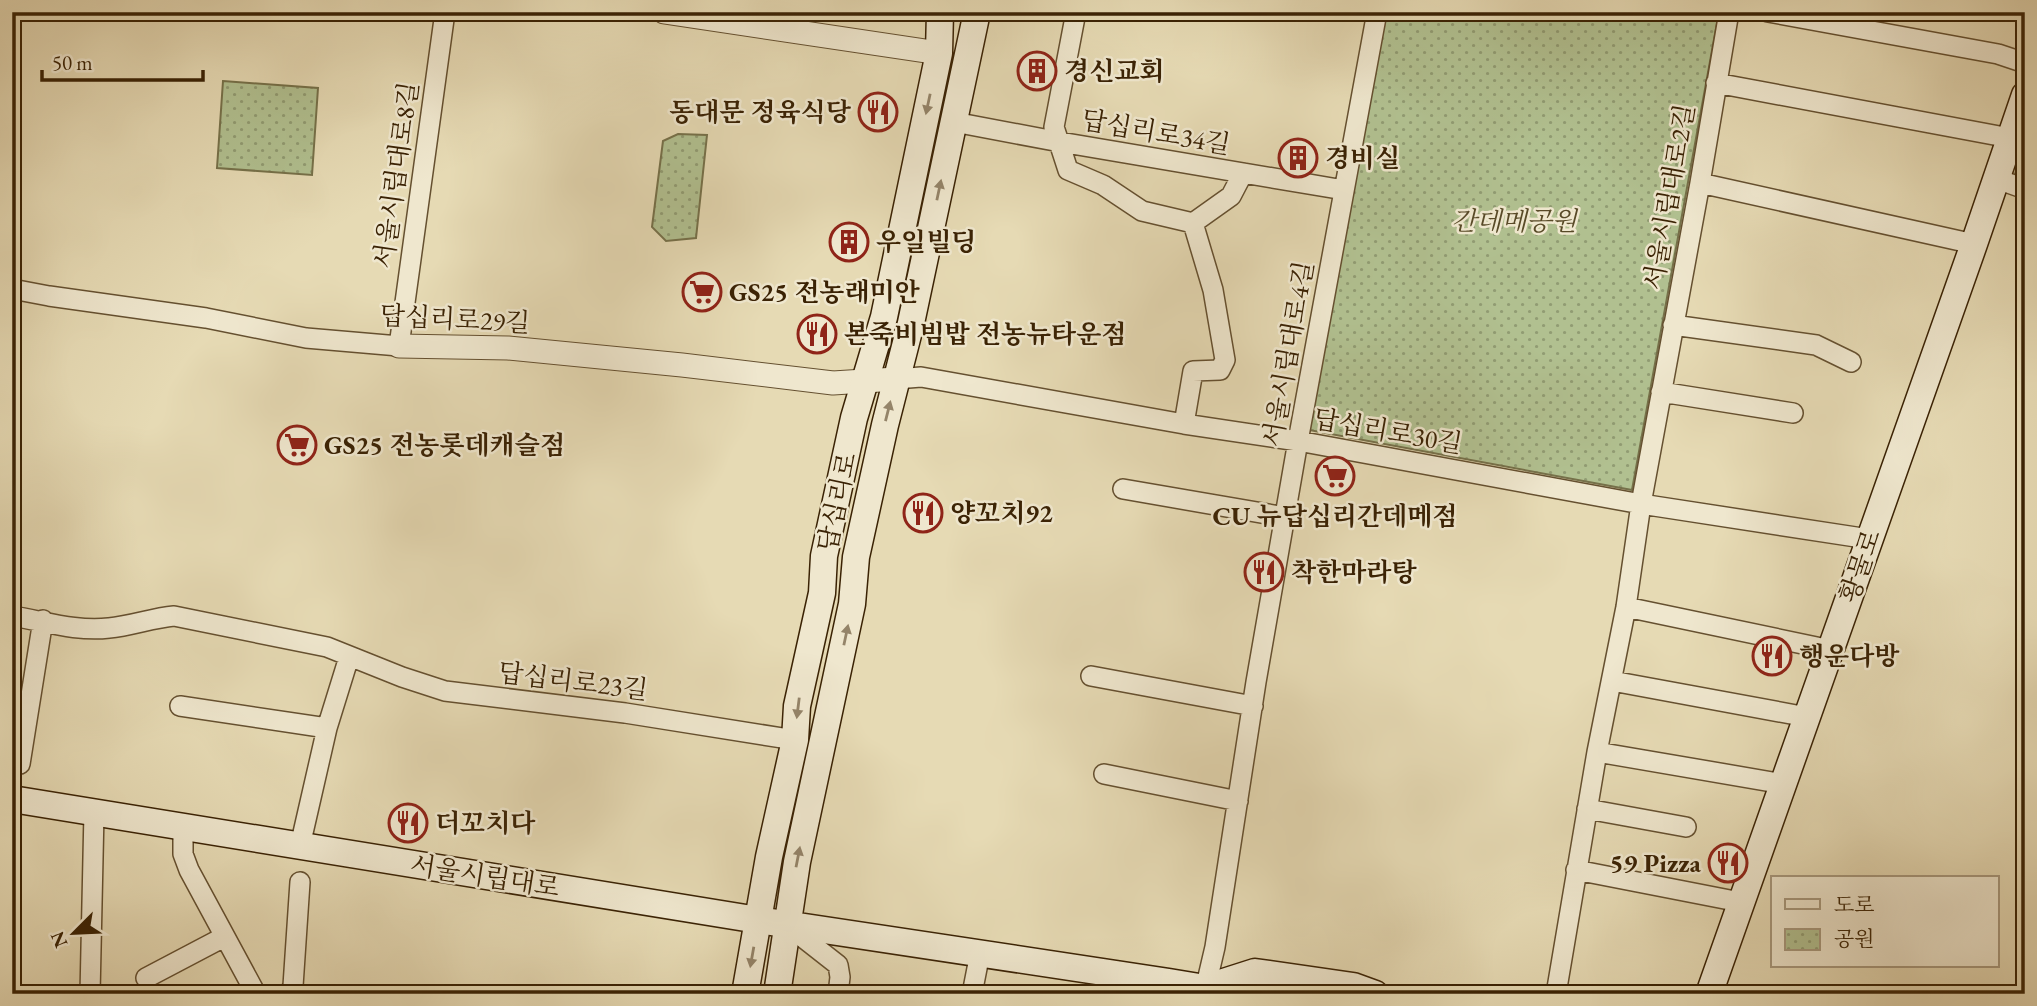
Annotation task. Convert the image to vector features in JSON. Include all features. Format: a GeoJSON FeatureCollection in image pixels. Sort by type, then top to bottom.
{"type":"FeatureCollection","features":[{"type":"Feature","properties":{"kind":"main road","name":"답십리로"},"geometry":{"type":"LineString","coordinates":[[745,994],[769,857],[795,740],[797,706],[822,593],[824,556],[854,418],[884,317],[939,53],[940,12]]}},
{"type":"Feature","properties":{"kind":"main road","name":"답십리로"},"geometry":{"type":"LineString","coordinates":[[777,994],[797,862],[852,604],[856,557],[911,323],[977,12]]}},
{"type":"Feature","properties":{"kind":"main road","name":"황물로"},"geometry":{"type":"LineString","coordinates":[[1709,994],[2025,95]]}},
{"type":"Feature","properties":{"kind":"main road","name":"서울시립대로"},"geometry":{"type":"LineString","coordinates":[[12,799],[1211,992],[1255,972],[1353,986],[1375,994]]}},
{"type":"Feature","properties":{"kind":"street","name":"서울시립대로8길"},"geometry":{"type":"LineString","coordinates":[[399,345],[445,12]]}},
{"type":"Feature","properties":{"kind":"street"},"geometry":{"type":"LineString","coordinates":[[664,12],[939,53]]}},
{"type":"Feature","properties":{"kind":"street"},"geometry":{"type":"LineString","coordinates":[[1060,142],[1054,127],[1076,12]]}},
{"type":"Feature","properties":{"kind":"street","name":"서울시립대로4길"},"geometry":{"type":"LineString","coordinates":[[1211,992],[1215,947],[1285,517],[1377,12]]}},
{"type":"Feature","properties":{"kind":"street","name":"서울시립대로2길"},"geometry":{"type":"LineString","coordinates":[[1556,994],[1729,12]]}},
{"type":"Feature","properties":{"kind":"street"},"geometry":{"type":"LineString","coordinates":[[1768,12],[1998,54],[2025,63]]}},
{"type":"Feature","properties":{"kind":"street"},"geometry":{"type":"LineString","coordinates":[[1716,83],[2010,138]]}},
{"type":"Feature","properties":{"kind":"street","name":"답십리로34길"},"geometry":{"type":"LineString","coordinates":[[954,121],[1060,142],[1345,190]]}},
{"type":"Feature","properties":{"kind":"street","name":"답십리로34길"},"geometry":{"type":"LineString","coordinates":[[1060,142],[1068,170],[1103,184],[1142,211],[1193,223],[1231,196],[1243,173]]}},
{"type":"Feature","properties":{"kind":"street"},"geometry":{"type":"LineString","coordinates":[[1997,178],[2025,189]]}},
{"type":"Feature","properties":{"kind":"street"},"geometry":{"type":"LineString","coordinates":[[1700,183],[1974,244]]}},
{"type":"Feature","properties":{"kind":"street"},"geometry":{"type":"LineString","coordinates":[[1184,424],[1193,371],[1220,370],[1225,360],[1213,290],[1193,223]]}},
{"type":"Feature","properties":{"kind":"street","name":"답십리로29길"},"geometry":{"type":"LineString","coordinates":[[12,289],[206,318],[306,338],[399,345],[508,348],[833,383],[897,379]]}},
{"type":"Feature","properties":{"kind":"street"},"geometry":{"type":"LineString","coordinates":[[1673,325],[1816,345],[1851,362]]}},
{"type":"Feature","properties":{"kind":"street","name":"답십리로30길"},"geometry":{"type":"LineString","coordinates":[[897,379],[922,377],[1184,424],[1298,441],[1641,504],[1870,539]]}},
{"type":"Feature","properties":{"kind":"street"},"geometry":{"type":"LineString","coordinates":[[1661,392],[1793,413]]}},
{"type":"Feature","properties":{"kind":"street"},"geometry":{"type":"LineString","coordinates":[[1124,489],[1285,517]]}},
{"type":"Feature","properties":{"kind":"street"},"geometry":{"type":"LineString","coordinates":[[1626,607],[1830,650]]}},
{"type":"Feature","properties":{"kind":"street","name":"답십리로23길"},"geometry":{"type":"LineString","coordinates":[[12,616],[43,620],[64,627],[108,628],[174,616],[327,648],[425,686],[445,691],[625,713],[795,740]]}},
{"type":"Feature","properties":{"kind":"street"},"geometry":{"type":"LineString","coordinates":[[12,763],[20,764],[43,620]]}},
{"type":"Feature","properties":{"kind":"street"},"geometry":{"type":"LineString","coordinates":[[300,846],[327,728],[349,657]]}},
{"type":"Feature","properties":{"kind":"street"},"geometry":{"type":"LineString","coordinates":[[1091,676],[1253,706]]}},
{"type":"Feature","properties":{"kind":"street"},"geometry":{"type":"LineString","coordinates":[[1612,681],[1807,717]]}},
{"type":"Feature","properties":{"kind":"street"},"geometry":{"type":"LineString","coordinates":[[180,706],[327,728]]}},
{"type":"Feature","properties":{"kind":"street"},"geometry":{"type":"LineString","coordinates":[[1597,752],[1784,784]]}},
{"type":"Feature","properties":{"kind":"street"},"geometry":{"type":"LineString","coordinates":[[1104,774],[1238,801]]}},
{"type":"Feature","properties":{"kind":"street"},"geometry":{"type":"LineString","coordinates":[[1587,809],[1686,827]]}},
{"type":"Feature","properties":{"kind":"street"},"geometry":{"type":"LineString","coordinates":[[90,994],[94,812]]}},
{"type":"Feature","properties":{"kind":"street"},"geometry":{"type":"LineString","coordinates":[[183,827],[183,854],[189,870],[256,994]]}},
{"type":"Feature","properties":{"kind":"street"},"geometry":{"type":"LineString","coordinates":[[1576,870],[1740,902]]}},
{"type":"Feature","properties":{"kind":"street"},"geometry":{"type":"LineString","coordinates":[[289,994],[293,986],[300,882]]}},
{"type":"Feature","properties":{"kind":"street","name":"서울시립대로"},"geometry":{"type":"LineString","coordinates":[[787,925],[838,965],[838,994]]}},
{"type":"Feature","properties":{"kind":"street"},"geometry":{"type":"LineString","coordinates":[[146,978],[224,937]]}},
{"type":"Feature","properties":{"kind":"street"},"geometry":{"type":"LineString","coordinates":[[972,994],[980,953]]}},
{"type":"Feature","properties":{"kind":"green space","name":"간데메공원"},"geometry":{"type":"Polygon","coordinates":[[[1385,12],[1719,12],[1632,490],[1309,430],[1385,12]]]}},
{"type":"Feature","properties":{"kind":"green space"},"geometry":{"type":"Polygon","coordinates":[[[223,81],[318,88],[312,175],[217,168],[223,81]]]}},
{"type":"Feature","properties":{"kind":"green space"},"geometry":{"type":"Polygon","coordinates":[[[678,134],[707,135],[696,238],[666,241],[652,227],[663,141],[678,134]]]}},
{"type":"Feature","properties":{"kind":"green space"},"geometry":{"type":"Polygon","coordinates":[[[2025,143],[2025,183],[2013,180],[2025,143]]]}},
{"type":"Feature","properties":{"kind":"place","name":"경신교회"},"geometry":{"type":"Point","coordinates":[1037,71]}},
{"type":"Feature","properties":{"kind":"place","name":"동대문 정육식당"},"geometry":{"type":"Point","coordinates":[878,112]}},
{"type":"Feature","properties":{"kind":"place","name":"경비실"},"geometry":{"type":"Point","coordinates":[1298,158]}},
{"type":"Feature","properties":{"kind":"place","name":"우일빌딩"},"geometry":{"type":"Point","coordinates":[849,242]}},
{"type":"Feature","properties":{"kind":"place","name":"GS25 전농래미안"},"geometry":{"type":"Point","coordinates":[702,292]}},
{"type":"Feature","properties":{"kind":"place","name":"본죽비빔밥 전농뉴타운점"},"geometry":{"type":"Point","coordinates":[817,334]}},
{"type":"Feature","properties":{"kind":"place","name":"GS25 전농롯데캐슬점"},"geometry":{"type":"Point","coordinates":[297,445]}},
{"type":"Feature","properties":{"kind":"place","name":"CU 뉴답십리간데메점"},"geometry":{"type":"Point","coordinates":[1335,476]}},
{"type":"Feature","properties":{"kind":"place","name":"양꼬치92"},"geometry":{"type":"Point","coordinates":[923,513]}},
{"type":"Feature","properties":{"kind":"place","name":"착한마라탕"},"geometry":{"type":"Point","coordinates":[1264,572]}},
{"type":"Feature","properties":{"kind":"place","name":"행운다방"},"geometry":{"type":"Point","coordinates":[1772,656]}},
{"type":"Feature","properties":{"kind":"place","name":"더꼬치다"},"geometry":{"type":"Point","coordinates":[408,823]}},
{"type":"Feature","properties":{"kind":"place","name":"59 Pizza"},"geometry":{"type":"Point","coordinates":[1728,863]}}]}
